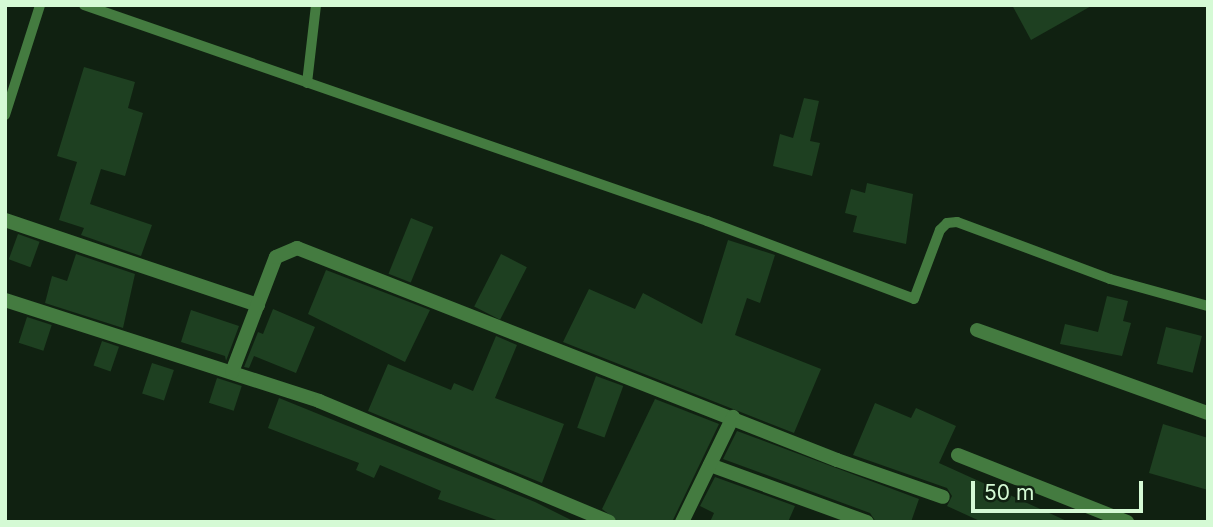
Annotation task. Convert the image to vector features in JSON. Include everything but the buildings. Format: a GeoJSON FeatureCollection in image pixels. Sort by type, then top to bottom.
{"type":"FeatureCollection","features":[{"type":"Feature","properties":{"kind":"street"},"geometry":{"type":"LineString","coordinates":[[5,220],[258,305]]}},
{"type":"Feature","properties":{"kind":"street"},"geometry":{"type":"LineString","coordinates":[[232,372],[276,257],[297,248],[943,497]]}},
{"type":"Feature","properties":{"kind":"street"},"geometry":{"type":"LineString","coordinates":[[5,300],[319,401],[609,522]]}},
{"type":"Feature","properties":{"kind":"street"},"geometry":{"type":"LineString","coordinates":[[977,330],[1208,413]]}},
{"type":"Feature","properties":{"kind":"street"},"geometry":{"type":"LineString","coordinates":[[682,522],[733,417]]}},
{"type":"Feature","properties":{"kind":"street"},"geometry":{"type":"LineString","coordinates":[[958,455],[1127,522]]}},
{"type":"Feature","properties":{"kind":"street"},"geometry":{"type":"LineString","coordinates":[[710,465],[867,522]]}},
{"type":"Feature","properties":{"kind":"lane"},"geometry":{"type":"LineString","coordinates":[[5,115],[40,5]]}},
{"type":"Feature","properties":{"kind":"lane"},"geometry":{"type":"LineString","coordinates":[[84,5],[707,221],[914,299],[940,230],[947,222],[957,222],[1110,279],[1208,306]]}},
{"type":"Feature","properties":{"kind":"lane"},"geometry":{"type":"LineString","coordinates":[[307,83],[316,5]]}}]}
